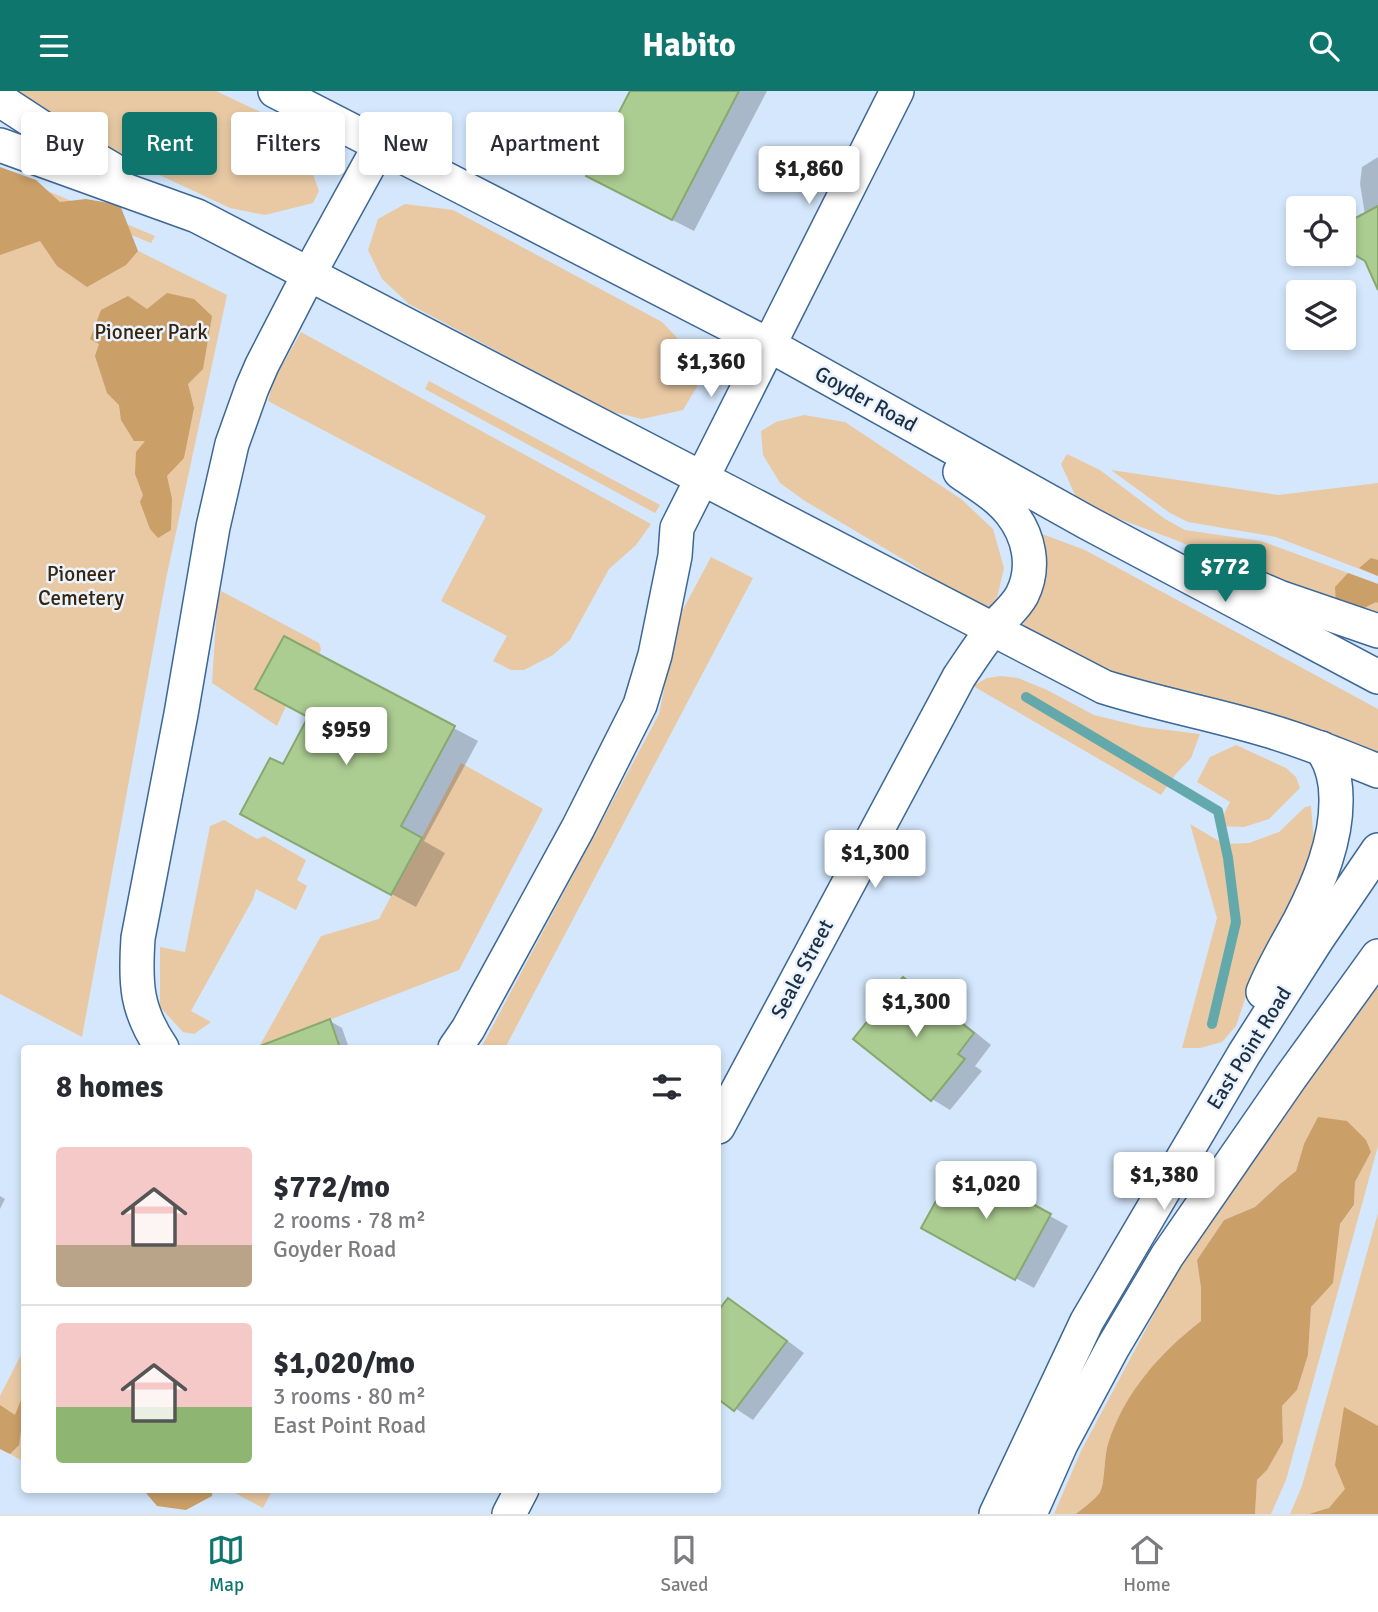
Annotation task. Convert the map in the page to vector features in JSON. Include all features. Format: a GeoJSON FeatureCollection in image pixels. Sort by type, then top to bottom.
{"type":"FeatureCollection","features":[{"type":"Feature","properties":{"kind":"street","name":"Goyder Road"},"geometry":{"type":"LineString","coordinates":[[275,91],[359,134]]}},
{"type":"Feature","properties":{"kind":"street"},"geometry":{"type":"LineString","coordinates":[[457,1045],[583,819],[640,705],[655,655],[675,556],[677,529],[897,91]]}},
{"type":"Feature","properties":{"kind":"street"},"geometry":{"type":"LineString","coordinates":[[0,100],[93,159],[197,216],[1104,687],[1266,730],[1378,771]]}},
{"type":"Feature","properties":{"kind":"street"},"geometry":{"type":"LineString","coordinates":[[0,145],[197,216]]}},
{"type":"Feature","properties":{"kind":"street"},"geometry":{"type":"LineString","coordinates":[[160,1045],[143,1015],[139,999],[138,939],[213,527],[232,444],[252,388],[309,274],[363,175]]}},
{"type":"Feature","properties":{"kind":"street","name":"Goyder Road"},"geometry":{"type":"LineString","coordinates":[[438,175],[769,345],[1088,523],[1378,677]]}},
{"type":"Feature","properties":{"kind":"street","name":"Seale Street"},"geometry":{"type":"LineString","coordinates":[[721,1121],[959,677],[1022,594],[1030,559],[1027,542],[1011,512],[992,495],[818,372]]}},
{"type":"Feature","properties":{"kind":"street"},"geometry":{"type":"LineString","coordinates":[[1088,523],[1177,552],[1279,597],[1378,631]]}},
{"type":"Feature","properties":{"kind":"street"},"geometry":{"type":"LineString","coordinates":[[1244,1055],[1264,990],[1316,887],[1334,832],[1336,787],[1328,757],[1321,748]]}},
{"type":"Feature","properties":{"kind":"street","name":"East Point Road"},"geometry":{"type":"LineString","coordinates":[[996,1514],[1087,1321],[1244,1055],[1378,850]]}},
{"type":"Feature","properties":{"kind":"street"},"geometry":{"type":"LineString","coordinates":[[1034,1507],[1060,1444],[1167,1256],[1378,956]]}},
{"type":"Feature","properties":{"kind":"street"},"geometry":{"type":"LineString","coordinates":[[509,1514],[520,1493]]}},
{"type":"Feature","properties":{"kind":"green space"},"geometry":{"type":"Polygon","coordinates":[[[14,91],[216,91],[260,112],[231,112],[231,175],[313,175],[319,191],[313,203],[265,215],[230,208],[159,175],[217,175],[217,112],[122,112],[122,157],[108,151],[108,112],[43,112],[14,91]]]}},
{"type":"Feature","properties":{"kind":"green space"},"geometry":{"type":"Polygon","coordinates":[[[0,167],[36,180],[60,202],[86,199],[120,205],[138,251],[126,265],[87,287],[57,266],[40,241],[0,255],[0,167]]]}},
{"type":"Feature","properties":{"kind":"green space"},"geometry":{"type":"Polygon","coordinates":[[[0,171],[155,236],[151,243],[0,181],[0,171]]]}},
{"type":"Feature","properties":{"kind":"green space","name":"Pioneer Cemetery"},"geometry":{"type":"Polygon","coordinates":[[[0,192],[100,232],[227,295],[166,579],[82,1037],[0,994],[0,192]]]}},
{"type":"Feature","properties":{"kind":"green space"},"geometry":{"type":"Polygon","coordinates":[[[405,204],[453,210],[662,322],[684,345],[701,380],[683,410],[642,419],[609,411],[409,304],[382,279],[368,250],[378,219],[405,204]]]}},
{"type":"Feature","properties":{"kind":"green space","name":"Pioneer Park"},"geometry":{"type":"Polygon","coordinates":[[[167,293],[194,299],[212,316],[203,369],[188,384],[194,408],[184,458],[167,476],[172,499],[171,530],[158,538],[150,529],[140,502],[143,495],[135,474],[136,452],[145,441],[134,441],[121,420],[119,405],[107,393],[95,356],[99,344],[90,339],[101,310],[128,296],[147,309],[167,293]]]}},
{"type":"Feature","properties":{"kind":"green space"},"geometry":{"type":"Polygon","coordinates":[[[301,332],[651,524],[636,545],[609,569],[570,640],[553,655],[524,670],[511,670],[493,661],[507,636],[441,601],[486,516],[268,401],[274,380],[301,332]]]}},
{"type":"Feature","properties":{"kind":"green space"},"geometry":{"type":"Polygon","coordinates":[[[429,381],[660,505],[655,513],[425,389],[429,381]]]}},
{"type":"Feature","properties":{"kind":"green space"},"geometry":{"type":"Polygon","coordinates":[[[804,415],[845,422],[961,499],[993,529],[1004,568],[997,598],[988,608],[974,605],[780,483],[763,455],[761,431],[776,422],[804,415]]]}},
{"type":"Feature","properties":{"kind":"green space"},"geometry":{"type":"Polygon","coordinates":[[[1067,454],[1100,470],[1165,519],[1185,530],[1261,541],[1378,584],[1378,626],[1243,575],[1181,542],[1090,508],[1076,497],[1061,464],[1067,454]]]}},
{"type":"Feature","properties":{"kind":"green space"},"geometry":{"type":"Polygon","coordinates":[[[1111,470],[1278,495],[1378,483],[1378,576],[1276,537],[1188,522],[1170,513],[1111,470]]]}},
{"type":"Feature","properties":{"kind":"green space"},"geometry":{"type":"Polygon","coordinates":[[[1042,534],[1085,550],[1378,709],[1378,761],[1160,697],[1019,631],[1035,606],[1043,567],[1042,534]]]}},
{"type":"Feature","properties":{"kind":"green space"},"geometry":{"type":"Polygon","coordinates":[[[711,557],[753,578],[507,1045],[483,1045],[659,714],[679,617],[711,557]]]}},
{"type":"Feature","properties":{"kind":"green space"},"geometry":{"type":"Polygon","coordinates":[[[1371,558],[1378,560],[1378,576],[1359,568],[1371,558]]]}},
{"type":"Feature","properties":{"kind":"green space"},"geometry":{"type":"Polygon","coordinates":[[[1348,573],[1378,584],[1378,603],[1356,612],[1336,604],[1335,587],[1348,573]]]}},
{"type":"Feature","properties":{"kind":"green space"},"geometry":{"type":"Polygon","coordinates":[[[221,591],[319,643],[319,655],[284,636],[256,689],[286,706],[277,726],[212,683],[217,605],[221,591]]]}},
{"type":"Feature","properties":{"kind":"green space"},"geometry":{"type":"Polygon","coordinates":[[[987,678],[1018,678],[1047,690],[1094,715],[1143,727],[1200,734],[1191,758],[1161,795],[973,686],[987,678]]]}},
{"type":"Feature","properties":{"kind":"green space"},"geometry":{"type":"Polygon","coordinates":[[[1236,745],[1286,768],[1296,777],[1300,788],[1269,819],[1244,827],[1218,826],[1230,802],[1197,782],[1210,757],[1236,745]]]}},
{"type":"Feature","properties":{"kind":"green space"},"geometry":{"type":"Polygon","coordinates":[[[461,763],[543,809],[459,970],[260,1045],[321,936],[379,919],[461,763]]]}},
{"type":"Feature","properties":{"kind":"green space"},"geometry":{"type":"Polygon","coordinates":[[[1311,806],[1314,842],[1308,867],[1249,987],[1236,1026],[1222,1042],[1200,1048],[1182,1048],[1217,918],[1190,824],[1224,844],[1249,843],[1279,832],[1305,807],[1311,806]]]}},
{"type":"Feature","properties":{"kind":"green space"},"geometry":{"type":"Polygon","coordinates":[[[224,820],[257,839],[264,836],[306,860],[297,880],[307,886],[296,910],[256,889],[191,1011],[211,1022],[194,1034],[183,1032],[160,1007],[160,947],[185,952],[210,826],[224,820]]]}},
{"type":"Feature","properties":{"kind":"green space"},"geometry":{"type":"Polygon","coordinates":[[[1378,973],[1378,1146],[1286,1480],[1271,1514],[1255,1514],[1257,1480],[1267,1470],[1283,1442],[1282,1406],[1297,1390],[1308,1355],[1311,1307],[1332,1283],[1340,1224],[1354,1206],[1355,1182],[1371,1152],[1304,1144],[1296,1171],[1255,1207],[1224,1220],[1197,1260],[1201,1288],[1201,1321],[1158,1361],[1124,1408],[1108,1444],[1102,1488],[1098,1494],[1076,1514],[1054,1514],[1081,1451],[1193,1241],[1378,973]]]}},
{"type":"Feature","properties":{"kind":"green space"},"geometry":{"type":"Polygon","coordinates":[[[1318,1117],[1347,1121],[1366,1140],[1371,1152],[1355,1182],[1354,1205],[1340,1224],[1333,1283],[1311,1307],[1308,1355],[1297,1390],[1282,1406],[1283,1442],[1267,1470],[1257,1480],[1255,1514],[1076,1514],[1100,1492],[1108,1444],[1134,1391],[1171,1347],[1201,1321],[1201,1288],[1197,1260],[1224,1220],[1255,1207],[1296,1171],[1304,1144],[1318,1117]]]}},
{"type":"Feature","properties":{"kind":"green space"},"geometry":{"type":"Polygon","coordinates":[[[1378,1213],[1378,1514],[1290,1514],[1302,1486],[1378,1213]]]}},
{"type":"Feature","properties":{"kind":"green space"},"geometry":{"type":"Polygon","coordinates":[[[21,1355],[21,1460],[0,1448],[0,1396],[21,1355]]]}},
{"type":"Feature","properties":{"kind":"green space"},"geometry":{"type":"Polygon","coordinates":[[[21,1400],[19,1445],[10,1454],[0,1449],[0,1405],[15,1415],[21,1400]]]}},
{"type":"Feature","properties":{"kind":"green space"},"geometry":{"type":"Polygon","coordinates":[[[1344,1407],[1378,1426],[1378,1514],[1309,1514],[1329,1508],[1345,1489],[1335,1465],[1344,1407]]]}},
{"type":"Feature","properties":{"kind":"green space"},"geometry":{"type":"Polygon","coordinates":[[[146,1493],[212,1493],[212,1496],[186,1510],[157,1506],[146,1493]]]}},
{"type":"Feature","properties":{"kind":"green space"},"geometry":{"type":"Polygon","coordinates":[[[235,1493],[271,1493],[263,1508],[235,1493]]]}},
{"type":"Feature","properties":{"kind":"building"},"geometry":{"type":"Polygon","coordinates":[[[630,91],[739,91],[672,220],[586,176],[624,175],[624,112],[619,112],[630,91]]]}},
{"type":"Feature","properties":{"kind":"building"},"geometry":{"type":"Polygon","coordinates":[[[1378,206],[1378,290],[1365,261],[1356,256],[1356,218],[1378,206]]]}},
{"type":"Feature","properties":{"kind":"building"},"geometry":{"type":"Polygon","coordinates":[[[284,636],[455,726],[401,826],[422,838],[391,895],[240,814],[270,758],[283,764],[308,717],[255,689],[284,636]]]}},
{"type":"Feature","properties":{"kind":"building"},"geometry":{"type":"Polygon","coordinates":[[[903,977],[974,1033],[958,1054],[965,1059],[931,1101],[853,1039],[903,977]]]}},
{"type":"Feature","properties":{"kind":"building"},"geometry":{"type":"Polygon","coordinates":[[[330,1019],[339,1045],[263,1045],[330,1019]]]}},
{"type":"Feature","properties":{"kind":"building"},"geometry":{"type":"Polygon","coordinates":[[[957,1163],[1051,1214],[1015,1280],[921,1228],[957,1163]]]}},
{"type":"Feature","properties":{"kind":"building"},"geometry":{"type":"Polygon","coordinates":[[[728,1298],[787,1341],[734,1411],[721,1401],[721,1307],[728,1298]]]}},
{"type":"Feature","properties":{"kind":"waterway"},"geometry":{"type":"LineString","coordinates":[[1026,697],[1218,811],[1228,858],[1236,922],[1212,1024]]}}]}
